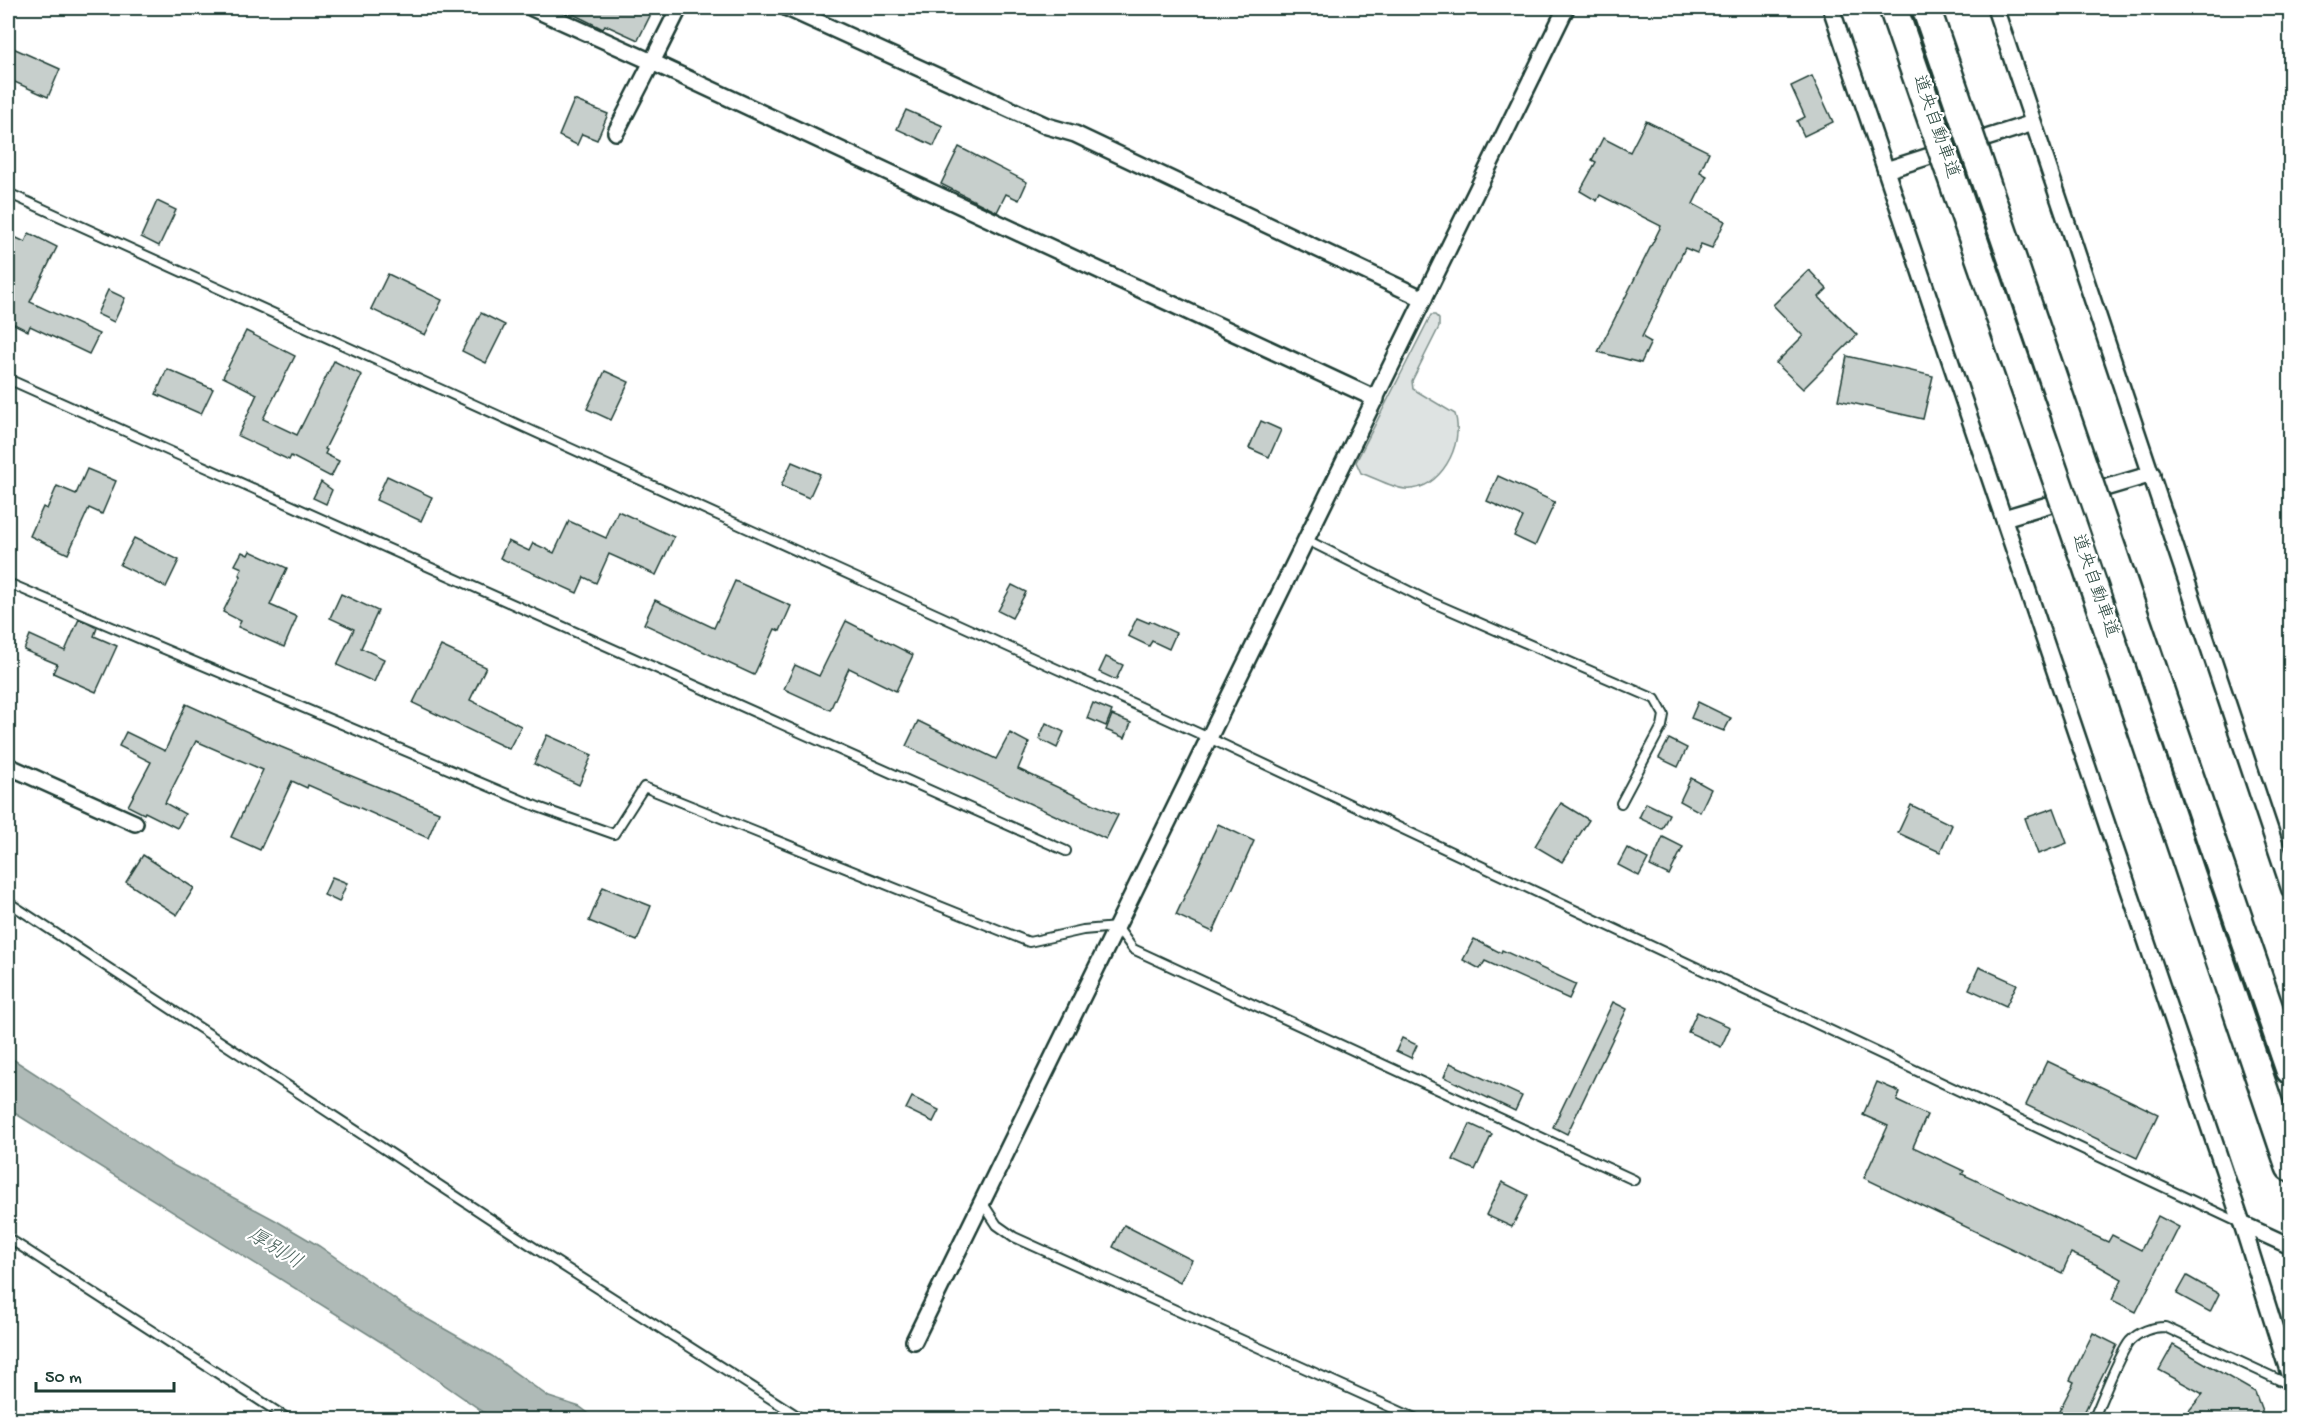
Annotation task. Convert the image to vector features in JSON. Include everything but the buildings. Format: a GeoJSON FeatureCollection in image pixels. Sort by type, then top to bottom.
{"type":"FeatureCollection","features":[{"type":"Feature","properties":{"kind":"highway","name":"道央自動車道"},"geometry":{"type":"LineString","coordinates":[[1893,8],[2085,561],[2290,1167]]}},
{"type":"Feature","properties":{"kind":"highway","name":"道央自動車道"},"geometry":{"type":"LineString","coordinates":[[1926,8],[2290,1070]]}},
{"type":"Feature","properties":{"kind":"street"},"geometry":{"type":"LineString","coordinates":[[532,8],[1376,399]]}},
{"type":"Feature","properties":{"kind":"street"},"geometry":{"type":"LineString","coordinates":[[616,132],[679,8]]}},
{"type":"Feature","properties":{"kind":"street"},"geometry":{"type":"LineString","coordinates":[[787,8],[1047,126],[1076,134],[1424,299]]}},
{"type":"Feature","properties":{"kind":"street"},"geometry":{"type":"LineString","coordinates":[[915,1341],[1566,8]]}},
{"type":"Feature","properties":{"kind":"street"},"geometry":{"type":"LineString","coordinates":[[1831,8],[2242,1224],[2290,1377]]}},
{"type":"Feature","properties":{"kind":"street"},"geometry":{"type":"LineString","coordinates":[[1995,8],[2290,890]]}},
{"type":"Feature","properties":{"kind":"street"},"geometry":{"type":"LineString","coordinates":[[1886,170],[2033,123]]}},
{"type":"Feature","properties":{"kind":"street"},"geometry":{"type":"LineString","coordinates":[[2004,518],[2152,474]]}},
{"type":"Feature","properties":{"kind":"street"},"geometry":{"type":"LineString","coordinates":[[8,766],[135,823]]}},
{"type":"Feature","properties":{"kind":"street"},"geometry":{"type":"LineString","coordinates":[[2242,1224],[2290,1246]]}},
{"type":"Feature","properties":{"kind":"lane"},"geometry":{"type":"LineString","coordinates":[[8,192],[1209,738],[2242,1224]]}},
{"type":"Feature","properties":{"kind":"lane"},"geometry":{"type":"LineString","coordinates":[[8,379],[1066,851]]}},
{"type":"Feature","properties":{"kind":"lane"},"geometry":{"type":"LineString","coordinates":[[1307,540],[1429,602],[1655,699],[1664,715],[1662,726],[1621,803]]}},
{"type":"Feature","properties":{"kind":"lane"},"geometry":{"type":"LineString","coordinates":[[8,583],[538,807],[614,834],[644,787],[1029,942],[1083,930],[1117,927],[1133,949],[1634,1180]]}},
{"type":"Feature","properties":{"kind":"lane"},"geometry":{"type":"LineString","coordinates":[[8,902],[518,1237],[804,1419]]}},
{"type":"Feature","properties":{"kind":"lane"},"geometry":{"type":"LineString","coordinates":[[982,1202],[997,1225],[1014,1237],[1419,1419]]}},
{"type":"Feature","properties":{"kind":"lane"},"geometry":{"type":"LineString","coordinates":[[8,1238],[290,1419]]}},
{"type":"Feature","properties":{"kind":"lane"},"geometry":{"type":"LineString","coordinates":[[2093,1419],[2128,1343],[2138,1334],[2155,1327],[2165,1327],[2290,1385]]}},
{"type":"Feature","properties":{"kind":"shaded area"},"geometry":{"type":"Polygon","coordinates":[[[1431,315],[1439,319],[1439,327],[1412,381],[1413,389],[1455,414],[1456,439],[1453,452],[1439,474],[1429,483],[1418,488],[1405,489],[1361,473],[1356,462],[1431,315]]]}},
{"type":"Feature","properties":{"kind":"water","name":"厚別川"},"geometry":{"type":"Polygon","coordinates":[[[8,1056],[167,1162],[319,1246],[406,1307],[492,1356],[549,1397],[580,1407],[596,1419],[497,1420],[488,1415],[397,1352],[8,1109],[8,1056]]]}}]}
